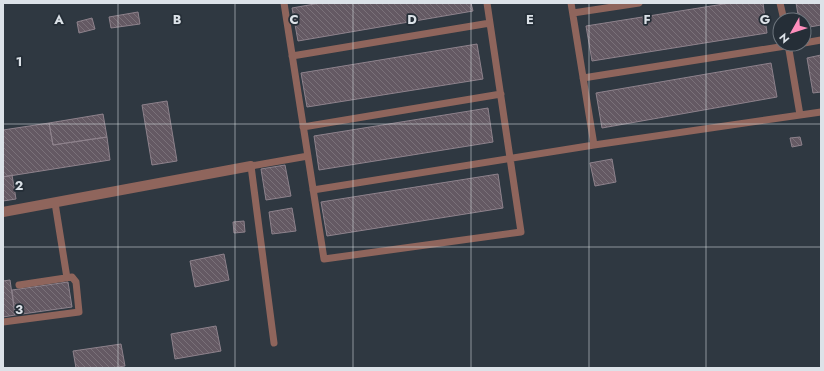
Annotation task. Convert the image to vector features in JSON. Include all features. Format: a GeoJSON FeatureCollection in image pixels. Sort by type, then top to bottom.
{"type":"FeatureCollection","features":[{"type":"Feature","properties":{"kind":"street"},"geometry":{"type":"LineString","coordinates":[[3,212],[251,166]]}},
{"type":"Feature","properties":{"kind":"lane"},"geometry":{"type":"LineString","coordinates":[[284,3],[324,259],[521,232],[487,3]]}},
{"type":"Feature","properties":{"kind":"lane"},"geometry":{"type":"LineString","coordinates":[[571,3],[594,145]]}},
{"type":"Feature","properties":{"kind":"lane"},"geometry":{"type":"LineString","coordinates":[[573,13],[639,3]]}},
{"type":"Feature","properties":{"kind":"lane"},"geometry":{"type":"LineString","coordinates":[[292,56],[490,23]]}},
{"type":"Feature","properties":{"kind":"lane"},"geometry":{"type":"LineString","coordinates":[[583,78],[772,48]]}},
{"type":"Feature","properties":{"kind":"lane"},"geometry":{"type":"LineString","coordinates":[[789,52],[800,115]]}},
{"type":"Feature","properties":{"kind":"lane"},"geometry":{"type":"LineString","coordinates":[[303,127],[501,94]]}},
{"type":"Feature","properties":{"kind":"lane"},"geometry":{"type":"LineString","coordinates":[[313,190],[594,145],[821,112]]}},
{"type":"Feature","properties":{"kind":"lane"},"geometry":{"type":"LineString","coordinates":[[274,343],[251,166],[308,156]]}},
{"type":"Feature","properties":{"kind":"lane"},"geometry":{"type":"LineString","coordinates":[[55,203],[67,278]]}},
{"type":"Feature","properties":{"kind":"lane"},"geometry":{"type":"LineString","coordinates":[[3,322],[79,312],[76,282],[72,277],[19,285]]}},
{"type":"Feature","properties":{"kind":"building"},"geometry":{"type":"Polygon","coordinates":[[[320,3],[471,3],[473,11],[298,41],[292,8],[320,3]]]}},
{"type":"Feature","properties":{"kind":"building"},"geometry":{"type":"Polygon","coordinates":[[[730,3],[763,3],[767,33],[592,61],[586,26],[730,3]]]}},
{"type":"Feature","properties":{"kind":"building"},"geometry":{"type":"Polygon","coordinates":[[[796,3],[821,3],[821,25],[812,27],[812,12],[798,12],[796,3]]]}},
{"type":"Feature","properties":{"kind":"building"},"geometry":{"type":"Polygon","coordinates":[[[138,12],[140,24],[111,28],[109,17],[138,12]]]}},
{"type":"Feature","properties":{"kind":"building"},"geometry":{"type":"Polygon","coordinates":[[[92,18],[95,29],[79,33],[77,22],[92,18]]]}},
{"type":"Feature","properties":{"kind":"building"},"geometry":{"type":"Polygon","coordinates":[[[477,44],[483,79],[307,107],[301,73],[477,44]]]}},
{"type":"Feature","properties":{"kind":"building"},"geometry":{"type":"Polygon","coordinates":[[[821,55],[821,92],[813,93],[807,58],[821,55]]]}},
{"type":"Feature","properties":{"kind":"building"},"geometry":{"type":"Polygon","coordinates":[[[771,63],[777,97],[602,128],[596,93],[771,63]]]}},
{"type":"Feature","properties":{"kind":"building"},"geometry":{"type":"Polygon","coordinates":[[[167,101],[177,161],[152,165],[142,105],[167,101]]]}},
{"type":"Feature","properties":{"kind":"building"},"geometry":{"type":"Polygon","coordinates":[[[488,108],[493,142],[319,170],[314,136],[488,108]]]}},
{"type":"Feature","properties":{"kind":"building"},"geometry":{"type":"Polygon","coordinates":[[[103,114],[107,137],[53,145],[49,123],[103,114]]]}},
{"type":"Feature","properties":{"kind":"building"},"geometry":{"type":"Polygon","coordinates":[[[49,123],[53,145],[107,137],[110,160],[3,177],[3,130],[49,123]]]}},
{"type":"Feature","properties":{"kind":"building"},"geometry":{"type":"Polygon","coordinates":[[[800,137],[802,145],[792,147],[790,138],[800,137]]]}},
{"type":"Feature","properties":{"kind":"building"},"geometry":{"type":"Polygon","coordinates":[[[612,159],[616,182],[595,186],[590,163],[612,159]]]}},
{"type":"Feature","properties":{"kind":"building"},"geometry":{"type":"Polygon","coordinates":[[[285,165],[291,196],[266,200],[261,169],[285,165]]]}},
{"type":"Feature","properties":{"kind":"building"},"geometry":{"type":"Polygon","coordinates":[[[498,174],[503,208],[327,236],[321,202],[498,174]]]}},
{"type":"Feature","properties":{"kind":"building"},"geometry":{"type":"Polygon","coordinates":[[[12,175],[16,199],[3,201],[3,177],[12,175]]]}},
{"type":"Feature","properties":{"kind":"building"},"geometry":{"type":"Polygon","coordinates":[[[292,208],[296,231],[272,234],[269,212],[292,208]]]}},
{"type":"Feature","properties":{"kind":"building"},"geometry":{"type":"Polygon","coordinates":[[[244,221],[245,232],[234,233],[233,222],[244,221]]]}},
{"type":"Feature","properties":{"kind":"building"},"geometry":{"type":"Polygon","coordinates":[[[224,254],[229,280],[195,287],[190,261],[224,254]]]}},
{"type":"Feature","properties":{"kind":"building"},"geometry":{"type":"Polygon","coordinates":[[[10,280],[15,315],[3,317],[3,281],[10,280]]]}},
{"type":"Feature","properties":{"kind":"building"},"geometry":{"type":"Polygon","coordinates":[[[68,282],[72,307],[15,315],[12,290],[68,282]]]}},
{"type":"Feature","properties":{"kind":"building"},"geometry":{"type":"Polygon","coordinates":[[[216,326],[221,351],[175,359],[171,334],[216,326]]]}},
{"type":"Feature","properties":{"kind":"building"},"geometry":{"type":"Polygon","coordinates":[[[121,344],[125,366],[111,368],[76,368],[73,351],[121,344]]]}}]}
